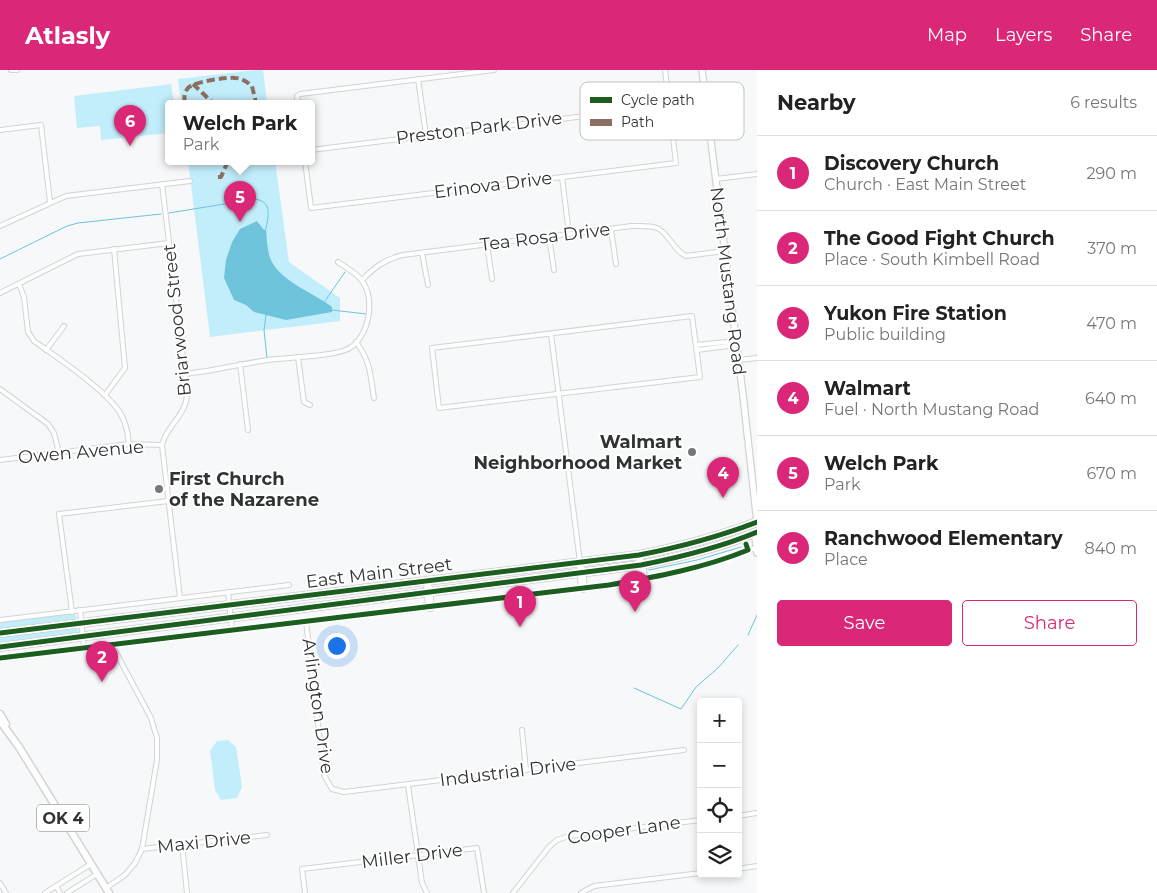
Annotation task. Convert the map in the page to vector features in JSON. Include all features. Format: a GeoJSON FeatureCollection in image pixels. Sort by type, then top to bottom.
{"type":"FeatureCollection","features":[{"type":"Feature","properties":{"kind":"highway","name":"East Main Street"},"geometry":{"type":"LineString","coordinates":[[0,633],[639,555],[720,536],[757,522]]}},
{"type":"Feature","properties":{"kind":"highway","name":"East Main Street"},"geometry":{"type":"LineString","coordinates":[[0,647],[641,565],[725,545],[757,533]]}},
{"type":"Feature","properties":{"kind":"highway"},"geometry":{"type":"LineString","coordinates":[[639,555],[644,579]]}},
{"type":"Feature","properties":{"kind":"highway"},"geometry":{"type":"LineString","coordinates":[[580,562],[583,588]]}},
{"type":"Feature","properties":{"kind":"highway"},"geometry":{"type":"LineString","coordinates":[[427,582],[430,607]]}},
{"type":"Feature","properties":{"kind":"main road","name":"OK 4"},"geometry":{"type":"LineString","coordinates":[[0,714],[107,890]]}},
{"type":"Feature","properties":{"kind":"main road","name":"OK 4"},"geometry":{"type":"LineString","coordinates":[[0,721],[16,743]]}},
{"type":"Feature","properties":{"kind":"street"},"geometry":{"type":"LineString","coordinates":[[11,70],[17,70]]}},
{"type":"Feature","properties":{"kind":"street"},"geometry":{"type":"LineString","coordinates":[[298,100],[297,96],[300,94],[494,70]]}},
{"type":"Feature","properties":{"kind":"street"},"geometry":{"type":"LineString","coordinates":[[418,79],[426,135]]}},
{"type":"Feature","properties":{"kind":"street","name":"Preston Park Drive"},"geometry":{"type":"LineString","coordinates":[[315,149],[580,117]]}},
{"type":"Feature","properties":{"kind":"street"},"geometry":{"type":"LineString","coordinates":[[0,130],[41,125],[50,202]]}},
{"type":"Feature","properties":{"kind":"street","name":"Erinova Drive"},"geometry":{"type":"LineString","coordinates":[[306,165],[311,208],[676,163],[673,140]]}},
{"type":"Feature","properties":{"kind":"street","name":"North Mustang Road"},"geometry":{"type":"LineString","coordinates":[[711,140],[757,522]]}},
{"type":"Feature","properties":{"kind":"street"},"geometry":{"type":"LineString","coordinates":[[716,179],[757,174]]}},
{"type":"Feature","properties":{"kind":"street"},"geometry":{"type":"LineString","coordinates":[[562,177],[569,234]]}},
{"type":"Feature","properties":{"kind":"street"},"geometry":{"type":"LineString","coordinates":[[0,226],[69,195],[190,181]]}},
{"type":"Feature","properties":{"kind":"street","name":"Briarwood Street"},"geometry":{"type":"LineString","coordinates":[[162,184],[187,391],[186,405],[162,445]]}},
{"type":"Feature","properties":{"kind":"street","name":"Tea Rosa Drive"},"geometry":{"type":"LineString","coordinates":[[362,280],[386,260],[422,253],[632,226],[658,228],[664,232],[673,246],[686,256],[724,251]]}},
{"type":"Feature","properties":{"kind":"street"},"geometry":{"type":"LineString","coordinates":[[611,229],[616,264]]}},
{"type":"Feature","properties":{"kind":"street"},"geometry":{"type":"LineString","coordinates":[[549,237],[554,270]]}},
{"type":"Feature","properties":{"kind":"street"},"geometry":{"type":"LineString","coordinates":[[0,293],[78,254],[169,243]]}},
{"type":"Feature","properties":{"kind":"street"},"geometry":{"type":"LineString","coordinates":[[487,245],[492,278]]}},
{"type":"Feature","properties":{"kind":"street"},"geometry":{"type":"LineString","coordinates":[[105,395],[125,368],[114,250]]}},
{"type":"Feature","properties":{"kind":"street"},"geometry":{"type":"LineString","coordinates":[[422,253],[428,285]]}},
{"type":"Feature","properties":{"kind":"street"},"geometry":{"type":"LineString","coordinates":[[185,374],[213,371],[240,364],[344,350],[350,347],[356,342],[365,327],[369,315],[368,295],[362,280],[338,262]]}},
{"type":"Feature","properties":{"kind":"street"},"geometry":{"type":"LineString","coordinates":[[19,284],[24,297],[28,332],[34,341],[105,395],[120,412],[127,430],[129,444]]}},
{"type":"Feature","properties":{"kind":"street"},"geometry":{"type":"LineString","coordinates":[[692,316],[696,348],[700,377],[439,408],[432,348],[692,316]]}},
{"type":"Feature","properties":{"kind":"street"},"geometry":{"type":"LineString","coordinates":[[46,350],[64,326]]}},
{"type":"Feature","properties":{"kind":"street"},"geometry":{"type":"LineString","coordinates":[[551,334],[580,562]]}},
{"type":"Feature","properties":{"kind":"street"},"geometry":{"type":"LineString","coordinates":[[356,342],[365,354],[369,364],[374,398]]}},
{"type":"Feature","properties":{"kind":"street"},"geometry":{"type":"LineString","coordinates":[[696,348],[736,343]]}},
{"type":"Feature","properties":{"kind":"street"},"geometry":{"type":"LineString","coordinates":[[298,357],[304,402],[310,405]]}},
{"type":"Feature","properties":{"kind":"street"},"geometry":{"type":"LineString","coordinates":[[738,360],[757,358]]}},
{"type":"Feature","properties":{"kind":"street"},"geometry":{"type":"LineString","coordinates":[[240,364],[248,430]]}},
{"type":"Feature","properties":{"kind":"street"},"geometry":{"type":"LineString","coordinates":[[0,389],[48,424],[54,432],[59,453]]}},
{"type":"Feature","properties":{"kind":"street","name":"Owen Avenue"},"geometry":{"type":"LineString","coordinates":[[0,460],[129,444],[162,445]]}},
{"type":"Feature","properties":{"kind":"street"},"geometry":{"type":"LineString","coordinates":[[162,445],[180,598]]}},
{"type":"Feature","properties":{"kind":"street"},"geometry":{"type":"LineString","coordinates":[[72,612],[59,514],[168,501]]}},
{"type":"Feature","properties":{"kind":"street"},"geometry":{"type":"LineString","coordinates":[[757,533],[755,537],[757,553]]}},
{"type":"Feature","properties":{"kind":"street"},"geometry":{"type":"LineString","coordinates":[[3,658],[583,588],[671,574],[756,548]]}},
{"type":"Feature","properties":{"kind":"street","name":"East Main Street"},"geometry":{"type":"LineString","coordinates":[[0,620],[289,585]]}},
{"type":"Feature","properties":{"kind":"street"},"geometry":{"type":"LineString","coordinates":[[228,592],[232,631]]}},
{"type":"Feature","properties":{"kind":"street"},"geometry":{"type":"LineString","coordinates":[[80,610],[84,648]]}},
{"type":"Feature","properties":{"kind":"street","name":"Arlington Drive"},"geometry":{"type":"LineString","coordinates":[[306,621],[324,775],[332,789]]}},
{"type":"Feature","properties":{"kind":"street"},"geometry":{"type":"LineString","coordinates":[[107,890],[125,875],[135,863],[142,849],[157,760],[157,738],[151,718],[112,645]]}},
{"type":"Feature","properties":{"kind":"street"},"geometry":{"type":"LineString","coordinates":[[522,730],[526,770]]}},
{"type":"Feature","properties":{"kind":"street","name":"Industrial Drive"},"geometry":{"type":"LineString","coordinates":[[332,789],[344,792],[408,785],[684,750]]}},
{"type":"Feature","properties":{"kind":"street"},"geometry":{"type":"LineString","coordinates":[[408,785],[422,882],[427,893]]}},
{"type":"Feature","properties":{"kind":"street"},"geometry":{"type":"LineString","coordinates":[[742,815],[757,813]]}},
{"type":"Feature","properties":{"kind":"street","name":"Cooper Lane"},"geometry":{"type":"LineString","coordinates":[[513,893],[549,847],[557,840],[569,836],[697,820]]}},
{"type":"Feature","properties":{"kind":"street","name":"Maxi Drive"},"geometry":{"type":"LineString","coordinates":[[142,849],[267,835]]}},
{"type":"Feature","properties":{"kind":"street"},"geometry":{"type":"LineString","coordinates":[[182,844],[187,893]]}},
{"type":"Feature","properties":{"kind":"street","name":"Miller Drive"},"geometry":{"type":"LineString","coordinates":[[305,893],[302,869],[477,848],[484,893]]}},
{"type":"Feature","properties":{"kind":"street"},"geometry":{"type":"LineString","coordinates":[[45,893],[91,864]]}},
{"type":"Feature","properties":{"kind":"street"},"geometry":{"type":"LineString","coordinates":[[742,868],[757,866]]}},
{"type":"Feature","properties":{"kind":"street"},"geometry":{"type":"LineString","coordinates":[[581,893],[594,886],[697,873]]}},
{"type":"Feature","properties":{"kind":"street"},"geometry":{"type":"LineString","coordinates":[[67,893],[97,874]]}},
{"type":"Feature","properties":{"kind":"street"},"geometry":{"type":"LineString","coordinates":[[0,883],[6,893]]}},
{"type":"Feature","properties":{"kind":"street"},"geometry":{"type":"LineString","coordinates":[[56,886],[60,893]]}},
{"type":"Feature","properties":{"kind":"shaded area"},"geometry":{"type":"Polygon","coordinates":[[[263,70],[267,100],[181,100],[178,79],[263,70]]]}},
{"type":"Feature","properties":{"kind":"shaded area"},"geometry":{"type":"Polygon","coordinates":[[[171,84],[174,100],[165,100],[165,133],[101,140],[100,126],[77,128],[74,96],[171,84]]]}},
{"type":"Feature","properties":{"kind":"shaded area"},"geometry":{"type":"Polygon","coordinates":[[[188,165],[276,165],[289,262],[340,298],[340,321],[210,337],[188,165]]]}},
{"type":"Feature","properties":{"kind":"shaded area"},"geometry":{"type":"Polygon","coordinates":[[[74,613],[77,617],[74,621],[0,630],[0,622],[74,613]]]}},
{"type":"Feature","properties":{"kind":"shaded area"},"geometry":{"type":"Polygon","coordinates":[[[76,627],[79,631],[77,635],[0,645],[0,635],[76,627]]]}},
{"type":"Feature","properties":{"kind":"shaded area"},"geometry":{"type":"Polygon","coordinates":[[[228,740],[236,747],[242,787],[237,798],[221,800],[215,790],[210,751],[217,741],[228,740]]]}},
{"type":"Feature","properties":{"kind":"water"},"geometry":{"type":"Polygon","coordinates":[[[257,221],[266,230],[270,258],[281,274],[332,307],[332,312],[286,320],[254,312],[246,305],[234,300],[224,278],[226,260],[232,242],[240,229],[257,221]]]}},
{"type":"Feature","properties":{"kind":"waterway"},"geometry":{"type":"LineString","coordinates":[[169,213],[255,199],[265,203],[267,206],[266,229]]}},
{"type":"Feature","properties":{"kind":"waterway"},"geometry":{"type":"LineString","coordinates":[[0,259],[67,226],[78,223],[161,214]]}},
{"type":"Feature","properties":{"kind":"waterway"},"geometry":{"type":"LineString","coordinates":[[325,301],[345,272]]}},
{"type":"Feature","properties":{"kind":"waterway"},"geometry":{"type":"LineString","coordinates":[[332,310],[366,314]]}},
{"type":"Feature","properties":{"kind":"waterway"},"geometry":{"type":"LineString","coordinates":[[266,315],[264,330],[267,358]]}},
{"type":"Feature","properties":{"kind":"waterway"},"geometry":{"type":"LineString","coordinates":[[649,570],[697,560],[741,547]]}},
{"type":"Feature","properties":{"kind":"waterway"},"geometry":{"type":"LineString","coordinates":[[748,635],[757,615]]}},
{"type":"Feature","properties":{"kind":"waterway"},"geometry":{"type":"LineString","coordinates":[[634,688],[681,709],[696,687],[718,668],[738,645]]}},
{"type":"Feature","properties":{"kind":"marked path"},"geometry":{"type":"LineString","coordinates":[[184,100],[185,94],[191,86],[210,80],[231,78],[242,79],[252,86],[255,100]]}},
{"type":"Feature","properties":{"kind":"marked path"},"geometry":{"type":"LineString","coordinates":[[193,84],[210,100]]}},
{"type":"Feature","properties":{"kind":"marked path"},"geometry":{"type":"LineString","coordinates":[[218,177],[221,177],[226,165]]}},
{"type":"Feature","properties":{"kind":"cycle path"},"geometry":{"type":"LineString","coordinates":[[0,633],[639,555],[699,541],[757,522]]}},
{"type":"Feature","properties":{"kind":"cycle path"},"geometry":{"type":"LineString","coordinates":[[0,647],[641,565],[700,552],[757,532]]}},
{"type":"Feature","properties":{"kind":"cycle path"},"geometry":{"type":"LineString","coordinates":[[0,658],[609,585],[662,575],[714,562],[748,550],[746,544]]}},
{"type":"Feature","properties":{"kind":"place","name":"Ranchwood Elementary"},"geometry":{"type":"Point","coordinates":[130,146]}},
{"type":"Feature","properties":{"kind":"place","name":"Welch Park"},"geometry":{"type":"Point","coordinates":[240,222]}},
{"type":"Feature","properties":{"kind":"place","name":"Walmart Neighborhood Market"},"geometry":{"type":"Point","coordinates":[692,452]}},
{"type":"Feature","properties":{"kind":"place","name":"First Church of the Nazarene"},"geometry":{"type":"Point","coordinates":[159,489]}},
{"type":"Feature","properties":{"kind":"place","name":"Walmart"},"geometry":{"type":"Point","coordinates":[723,498]}},
{"type":"Feature","properties":{"kind":"place","name":"Yukon Fire Station"},"geometry":{"type":"Point","coordinates":[635,612]}},
{"type":"Feature","properties":{"kind":"place","name":"Discovery Church"},"geometry":{"type":"Point","coordinates":[520,627]}},
{"type":"Feature","properties":{"kind":"place","name":"The Good Fight Church"},"geometry":{"type":"Point","coordinates":[102,682]}}]}
